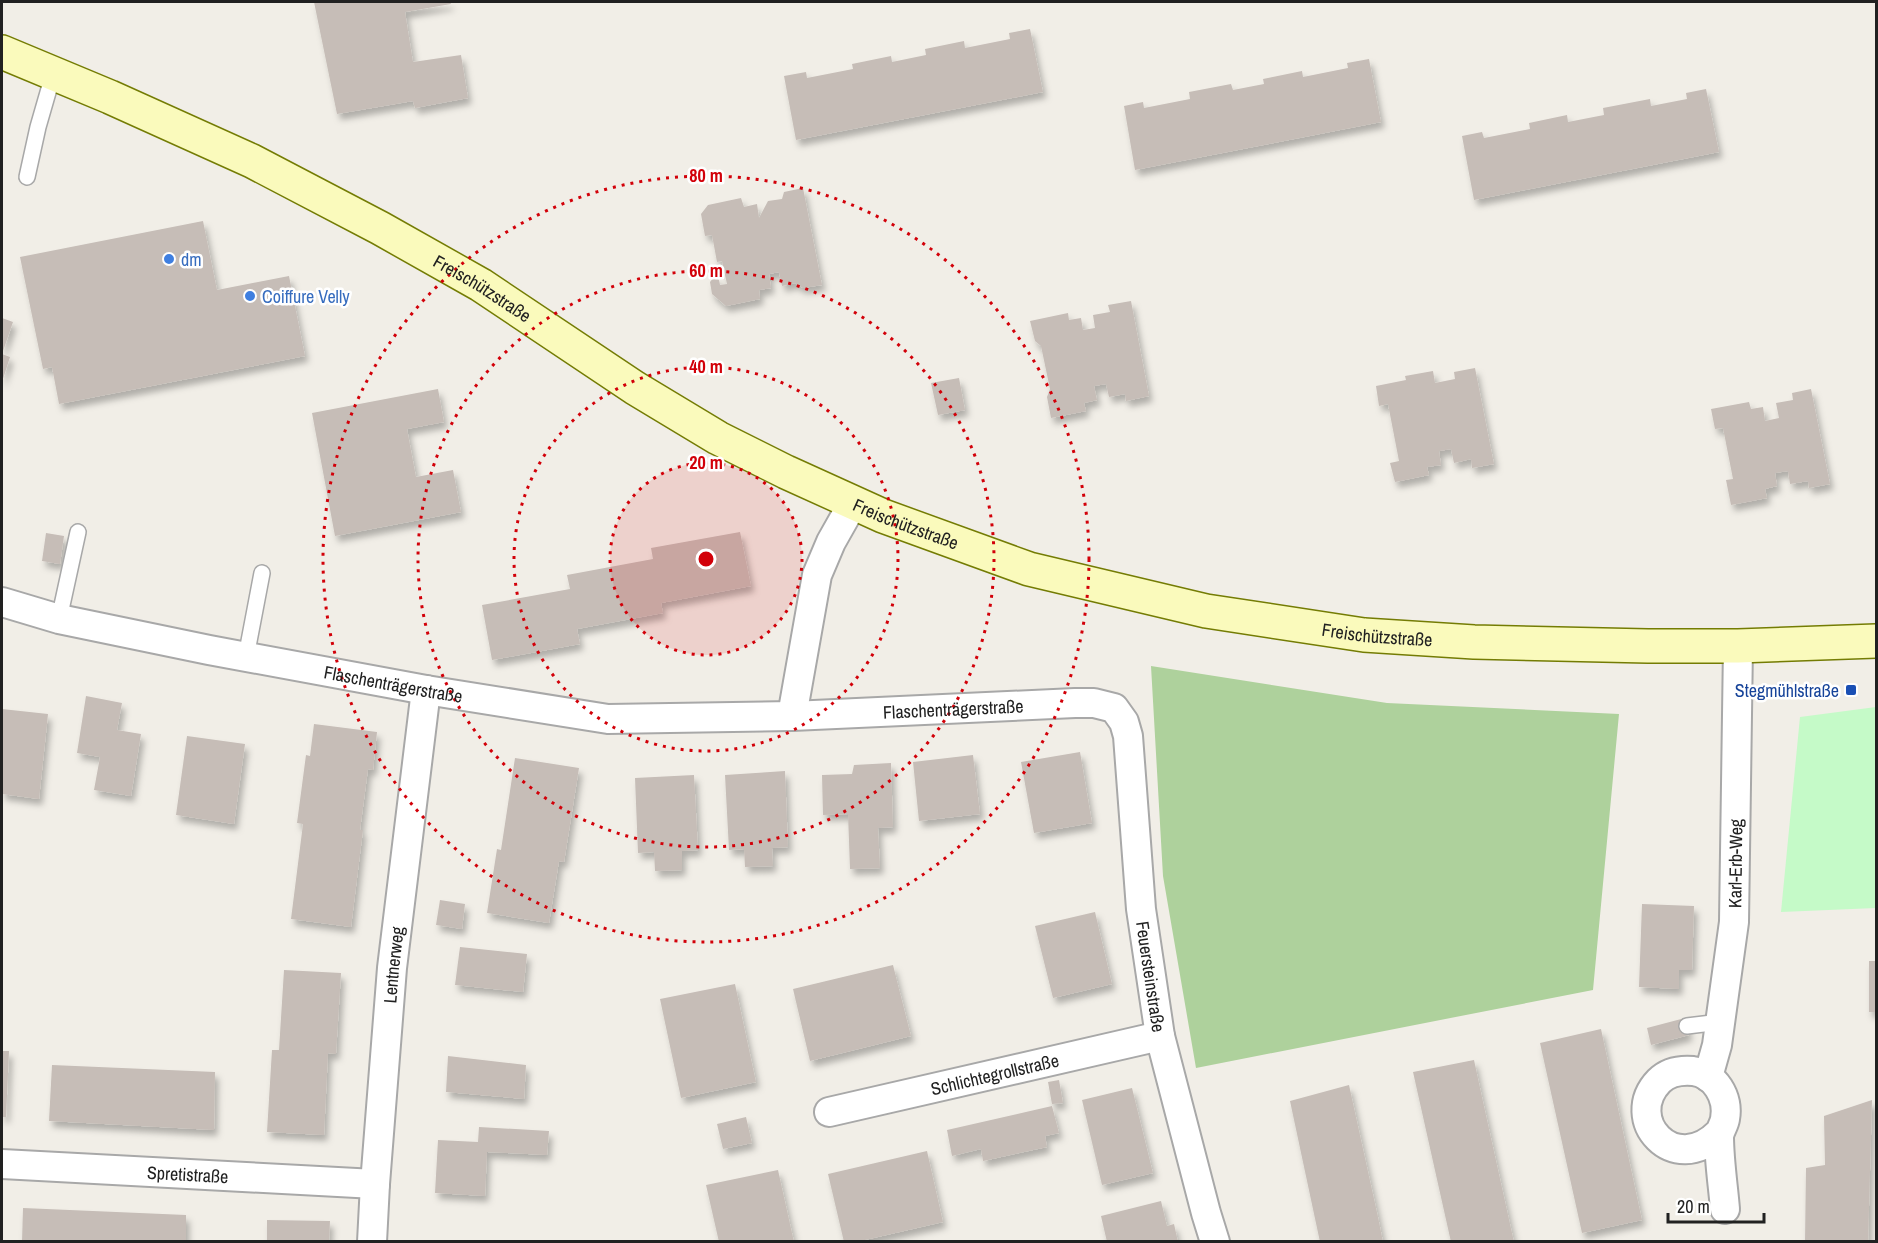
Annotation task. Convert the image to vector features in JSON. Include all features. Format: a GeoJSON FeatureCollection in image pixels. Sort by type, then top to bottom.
{"type":"FeatureCollection","features":[{"type":"Feature","properties":{"kind":"main road","name":"Freischützstraße"},"geometry":{"type":"LineString","coordinates":[[2,52],[110,97],[252,161],[380,228],[481,285],[635,388],[718,438],[883,516],[1029,569],[1161,601],[1247,618],[1364,635],[1473,642],[1738,646],[1876,641]]}},
{"type":"Feature","properties":{"kind":"main road","name":"Freischützstraße"},"geometry":{"type":"LineString","coordinates":[[2,61],[44,71]]}},
{"type":"Feature","properties":{"kind":"street"},"geometry":{"type":"LineString","coordinates":[[792,716],[817,575],[831,542],[853,503]]}},
{"type":"Feature","properties":{"kind":"street","name":"Flaschenträgerstraße"},"geometry":{"type":"LineString","coordinates":[[2,602],[59,619],[246,657],[426,690],[608,719],[792,716],[1075,703],[1095,703],[1114,708]]}},
{"type":"Feature","properties":{"kind":"street","name":"Karl-Erb-Weg"},"geometry":{"type":"LineString","coordinates":[[1708,1077],[1718,1045],[1734,922],[1738,646]]}},
{"type":"Feature","properties":{"kind":"street","name":"Lentnerweg"},"geometry":{"type":"LineString","coordinates":[[372,1242],[392,968],[426,690]]}},
{"type":"Feature","properties":{"kind":"street","name":"Feuersteinstraße"},"geometry":{"type":"LineString","coordinates":[[1114,708],[1124,722],[1128,736],[1141,909],[1160,1036],[1215,1242]]}},
{"type":"Feature","properties":{"kind":"street","name":"Schlichtegrollstraße"},"geometry":{"type":"LineString","coordinates":[[829,1112],[1160,1036]]}},
{"type":"Feature","properties":{"kind":"street"},"geometry":{"type":"LineString","coordinates":[[1684,1070],[1708,1077],[1717,1084],[1726,1106],[1719,1133],[1703,1146],[1683,1150],[1659,1139],[1650,1128],[1647,1114],[1648,1101],[1653,1088],[1672,1073],[1684,1070]]}},
{"type":"Feature","properties":{"kind":"street"},"geometry":{"type":"LineString","coordinates":[[1719,1133],[1725,1209]]}},
{"type":"Feature","properties":{"kind":"street","name":"Spretistraße"},"geometry":{"type":"LineString","coordinates":[[2,1164],[375,1184]]}},
{"type":"Feature","properties":{"kind":"lane"},"geometry":{"type":"LineString","coordinates":[[27,177],[38,127],[44,71]]}},
{"type":"Feature","properties":{"kind":"lane"},"geometry":{"type":"LineString","coordinates":[[59,619],[78,532]]}},
{"type":"Feature","properties":{"kind":"lane"},"geometry":{"type":"LineString","coordinates":[[246,657],[262,573]]}},
{"type":"Feature","properties":{"kind":"lane"},"geometry":{"type":"LineString","coordinates":[[1687,1026],[1720,1022]]}},
{"type":"Feature","properties":{"kind":"green space"},"geometry":{"type":"Polygon","coordinates":[[[1151,666],[1387,703],[1619,714],[1593,990],[1196,1068],[1163,876],[1151,666]]]}},
{"type":"Feature","properties":{"kind":"green space"},"geometry":{"type":"Polygon","coordinates":[[[1876,707],[1876,908],[1781,912],[1800,717],[1876,707]]]}},
{"type":"Feature","properties":{"kind":"building"},"geometry":{"type":"Polygon","coordinates":[[[314,2],[450,2],[451,4],[405,12],[413,62],[461,55],[468,98],[415,108],[413,101],[337,114],[314,2]]]}},
{"type":"Feature","properties":{"kind":"building"},"geometry":{"type":"Polygon","coordinates":[[[1030,29],[1043,92],[796,140],[784,76],[806,72],[807,78],[853,69],[852,64],[891,56],[892,62],[926,55],[925,49],[964,41],[965,48],[1010,39],[1009,33],[1030,29]]]}},
{"type":"Feature","properties":{"kind":"building"},"geometry":{"type":"Polygon","coordinates":[[[1369,59],[1381,122],[1135,170],[1124,106],[1143,102],[1144,108],[1190,99],[1189,92],[1231,84],[1233,90],[1264,84],[1263,79],[1302,71],[1303,77],[1348,68],[1347,63],[1369,59]]]}},
{"type":"Feature","properties":{"kind":"building"},"geometry":{"type":"Polygon","coordinates":[[[1706,89],[1719,152],[1474,200],[1462,136],[1482,132],[1484,138],[1530,129],[1529,123],[1567,115],[1568,122],[1604,115],[1603,108],[1650,99],[1651,106],[1687,99],[1686,93],[1706,89]]]}},
{"type":"Feature","properties":{"kind":"building"},"geometry":{"type":"Polygon","coordinates":[[[803,188],[822,285],[803,288],[795,283],[782,286],[779,272],[769,274],[771,288],[759,290],[760,299],[726,306],[712,294],[710,282],[714,277],[719,280],[720,285],[727,284],[722,261],[717,262],[712,235],[705,236],[701,214],[708,205],[741,198],[744,207],[757,204],[759,218],[768,201],[782,199],[784,192],[803,188]]]}},
{"type":"Feature","properties":{"kind":"building"},"geometry":{"type":"Polygon","coordinates":[[[203,221],[217,290],[289,276],[305,356],[59,404],[52,367],[43,369],[20,257],[203,221]]]}},
{"type":"Feature","properties":{"kind":"building"},"geometry":{"type":"Polygon","coordinates":[[[1131,301],[1149,396],[1126,401],[1125,394],[1109,397],[1106,384],[1094,386],[1097,400],[1084,403],[1086,411],[1051,418],[1047,397],[1050,389],[1041,346],[1035,341],[1030,321],[1068,313],[1069,320],[1081,318],[1083,330],[1095,328],[1093,315],[1110,312],[1108,305],[1131,301]]]}},
{"type":"Feature","properties":{"kind":"building"},"geometry":{"type":"Polygon","coordinates":[[[2,318],[13,322],[2,354],[2,318]]]}},
{"type":"Feature","properties":{"kind":"building"},"geometry":{"type":"Polygon","coordinates":[[[2,354],[10,357],[2,382],[2,354]]]}},
{"type":"Feature","properties":{"kind":"building"},"geometry":{"type":"Polygon","coordinates":[[[1475,368],[1494,464],[1472,468],[1471,459],[1454,463],[1451,449],[1439,451],[1441,465],[1427,467],[1429,475],[1395,482],[1390,463],[1399,461],[1388,404],[1379,406],[1376,386],[1406,380],[1405,376],[1433,371],[1435,383],[1455,379],[1454,372],[1475,368]]]}},
{"type":"Feature","properties":{"kind":"building"},"geometry":{"type":"Polygon","coordinates":[[[959,378],[965,410],[938,415],[931,383],[959,378]]]}},
{"type":"Feature","properties":{"kind":"building"},"geometry":{"type":"Polygon","coordinates":[[[438,389],[444,422],[407,429],[416,477],[453,470],[461,512],[335,536],[312,413],[438,389]]]}},
{"type":"Feature","properties":{"kind":"building"},"geometry":{"type":"Polygon","coordinates":[[[1811,389],[1830,484],[1809,488],[1808,481],[1790,484],[1788,471],[1775,473],[1777,486],[1765,489],[1767,498],[1731,505],[1726,480],[1733,479],[1723,428],[1715,429],[1711,409],[1749,402],[1751,409],[1763,407],[1765,421],[1779,418],[1776,403],[1793,400],[1792,393],[1811,389]]]}},
{"type":"Feature","properties":{"kind":"building"},"geometry":{"type":"Polygon","coordinates":[[[740,532],[751,586],[661,603],[663,613],[577,629],[580,644],[492,660],[482,605],[570,589],[567,575],[653,559],[651,548],[740,532]]]}},
{"type":"Feature","properties":{"kind":"building"},"geometry":{"type":"Polygon","coordinates":[[[46,533],[64,536],[60,564],[42,561],[46,533]]]}},
{"type":"Feature","properties":{"kind":"building"},"geometry":{"type":"Polygon","coordinates":[[[86,696],[122,703],[117,730],[141,734],[131,796],[94,790],[100,757],[77,753],[86,696]]]}},
{"type":"Feature","properties":{"kind":"building"},"geometry":{"type":"Polygon","coordinates":[[[2,709],[48,714],[39,799],[2,794],[2,709]]]}},
{"type":"Feature","properties":{"kind":"building"},"geometry":{"type":"Polygon","coordinates":[[[314,724],[377,732],[373,770],[368,769],[351,927],[291,919],[303,824],[297,823],[306,755],[310,756],[314,724]]]}},
{"type":"Feature","properties":{"kind":"building"},"geometry":{"type":"Polygon","coordinates":[[[187,736],[245,744],[234,824],[176,815],[187,736]]]}},
{"type":"Feature","properties":{"kind":"building"},"geometry":{"type":"Polygon","coordinates":[[[1080,752],[1092,823],[1034,833],[1021,762],[1080,752]]]}},
{"type":"Feature","properties":{"kind":"building"},"geometry":{"type":"Polygon","coordinates":[[[973,755],[980,814],[919,821],[913,762],[973,755]]]}},
{"type":"Feature","properties":{"kind":"building"},"geometry":{"type":"Polygon","coordinates":[[[515,758],[579,768],[564,862],[559,861],[549,923],[487,913],[497,849],[501,850],[515,758]]]}},
{"type":"Feature","properties":{"kind":"building"},"geometry":{"type":"Polygon","coordinates":[[[891,763],[893,827],[878,828],[880,868],[850,869],[848,814],[823,815],[822,775],[852,774],[854,765],[891,763]]]}},
{"type":"Feature","properties":{"kind":"building"},"geometry":{"type":"Polygon","coordinates":[[[785,771],[788,847],[772,848],[773,866],[745,867],[744,849],[729,850],[725,775],[785,771]]]}},
{"type":"Feature","properties":{"kind":"building"},"geometry":{"type":"Polygon","coordinates":[[[694,775],[698,850],[682,851],[682,870],[655,871],[654,852],[638,853],[635,778],[694,775]]]}},
{"type":"Feature","properties":{"kind":"building"},"geometry":{"type":"Polygon","coordinates":[[[440,900],[465,904],[462,929],[436,925],[440,900]]]}},
{"type":"Feature","properties":{"kind":"building"},"geometry":{"type":"Polygon","coordinates":[[[1642,904],[1694,906],[1692,970],[1679,970],[1679,989],[1639,987],[1642,904]]]}},
{"type":"Feature","properties":{"kind":"building"},"geometry":{"type":"Polygon","coordinates":[[[1095,912],[1112,984],[1053,998],[1035,926],[1095,912]]]}},
{"type":"Feature","properties":{"kind":"building"},"geometry":{"type":"Polygon","coordinates":[[[460,947],[527,954],[523,992],[455,985],[460,947]]]}},
{"type":"Feature","properties":{"kind":"building"},"geometry":{"type":"Polygon","coordinates":[[[1869,961],[1876,961],[1876,1012],[1869,1012],[1869,961]]]}},
{"type":"Feature","properties":{"kind":"building"},"geometry":{"type":"Polygon","coordinates":[[[893,965],[911,1036],[810,1061],[793,989],[893,965]]]}},
{"type":"Feature","properties":{"kind":"building"},"geometry":{"type":"Polygon","coordinates":[[[284,970],[341,973],[336,1054],[328,1053],[324,1135],[267,1132],[272,1050],[279,1050],[284,970]]]}},
{"type":"Feature","properties":{"kind":"building"},"geometry":{"type":"Polygon","coordinates":[[[735,984],[756,1082],[681,1098],[660,999],[735,984]]]}},
{"type":"Feature","properties":{"kind":"building"},"geometry":{"type":"Polygon","coordinates":[[[1685,1018],[1689,1035],[1651,1045],[1647,1028],[1685,1018]]]}},
{"type":"Feature","properties":{"kind":"building"},"geometry":{"type":"Polygon","coordinates":[[[1601,1029],[1642,1220],[1582,1233],[1540,1043],[1601,1029]]]}},
{"type":"Feature","properties":{"kind":"building"},"geometry":{"type":"Polygon","coordinates":[[[2,1051],[9,1051],[6,1117],[2,1117],[2,1051]]]}},
{"type":"Feature","properties":{"kind":"building"},"geometry":{"type":"Polygon","coordinates":[[[448,1056],[526,1065],[524,1099],[446,1092],[448,1056]]]}},
{"type":"Feature","properties":{"kind":"building"},"geometry":{"type":"Polygon","coordinates":[[[1474,1060],[1514,1242],[1451,1242],[1413,1072],[1474,1060]]]}},
{"type":"Feature","properties":{"kind":"building"},"geometry":{"type":"Polygon","coordinates":[[[52,1065],[215,1072],[214,1130],[49,1121],[52,1065]]]}},
{"type":"Feature","properties":{"kind":"building"},"geometry":{"type":"Polygon","coordinates":[[[1059,1080],[1063,1103],[1052,1104],[1048,1082],[1059,1080]]]}},
{"type":"Feature","properties":{"kind":"building"},"geometry":{"type":"Polygon","coordinates":[[[1349,1085],[1383,1242],[1320,1242],[1290,1101],[1349,1085]]]}},
{"type":"Feature","properties":{"kind":"building"},"geometry":{"type":"Polygon","coordinates":[[[1132,1088],[1153,1173],[1102,1185],[1082,1100],[1132,1088]]]}},
{"type":"Feature","properties":{"kind":"building"},"geometry":{"type":"Polygon","coordinates":[[[1872,1100],[1868,1242],[1805,1242],[1806,1168],[1825,1165],[1824,1116],[1872,1100]]]}},
{"type":"Feature","properties":{"kind":"building"},"geometry":{"type":"Polygon","coordinates":[[[1052,1106],[1059,1133],[1045,1136],[1047,1147],[983,1161],[981,1149],[952,1156],[947,1130],[1052,1106]]]}},
{"type":"Feature","properties":{"kind":"building"},"geometry":{"type":"Polygon","coordinates":[[[746,1117],[752,1143],[723,1149],[717,1124],[746,1117]]]}},
{"type":"Feature","properties":{"kind":"building"},"geometry":{"type":"Polygon","coordinates":[[[479,1127],[549,1131],[547,1155],[487,1152],[485,1196],[435,1193],[438,1140],[478,1142],[479,1127]]]}},
{"type":"Feature","properties":{"kind":"building"},"geometry":{"type":"Polygon","coordinates":[[[927,1151],[943,1222],[856,1242],[844,1242],[828,1174],[927,1151]]]}},
{"type":"Feature","properties":{"kind":"building"},"geometry":{"type":"Polygon","coordinates":[[[778,1170],[794,1242],[719,1242],[706,1185],[778,1170]]]}},
{"type":"Feature","properties":{"kind":"building"},"geometry":{"type":"Polygon","coordinates":[[[1161,1201],[1167,1226],[1174,1224],[1178,1242],[1107,1242],[1101,1216],[1161,1201]]]}},
{"type":"Feature","properties":{"kind":"building"},"geometry":{"type":"Polygon","coordinates":[[[23,1208],[186,1215],[186,1242],[22,1242],[23,1208]]]}},
{"type":"Feature","properties":{"kind":"building"},"geometry":{"type":"Polygon","coordinates":[[[267,1220],[330,1221],[329,1242],[267,1242],[267,1220]]]}},
{"type":"Feature","properties":{"kind":"place","name":"dm"},"geometry":{"type":"Point","coordinates":[169,259]}},
{"type":"Feature","properties":{"kind":"place","name":"Coiffure Velly"},"geometry":{"type":"Point","coordinates":[250,296]}},
{"type":"Feature","properties":{"kind":"place","name":"Stegmühlstraße"},"geometry":{"type":"Point","coordinates":[1851,690]}}]}
